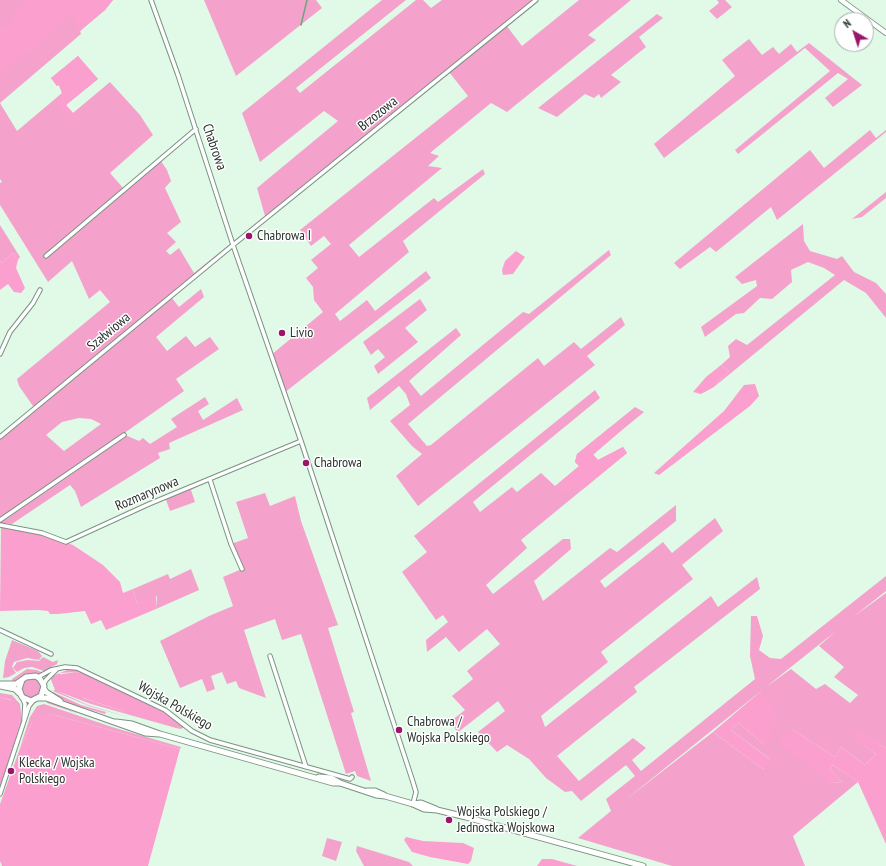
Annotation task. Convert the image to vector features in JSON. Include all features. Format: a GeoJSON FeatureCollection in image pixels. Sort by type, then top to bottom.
{"type":"FeatureCollection","features":[{"type":"Feature","properties":{"kind":"main road"},"geometry":{"type":"LineString","coordinates":[[28,676],[37,677],[44,687],[39,698],[33,701],[21,695],[14,689],[0,685],[15,684],[28,676]]}},
{"type":"Feature","properties":{"kind":"main road"},"geometry":{"type":"LineString","coordinates":[[21,695],[19,687],[22,680]]}},
{"type":"Feature","properties":{"kind":"main road","name":"Wojska Polskiego"},"geometry":{"type":"LineString","coordinates":[[44,687],[46,692],[66,705]]}},
{"type":"Feature","properties":{"kind":"main road","name":"Wojska Polskiego"},"geometry":{"type":"LineString","coordinates":[[39,698],[43,697],[116,722],[132,724],[160,734],[333,783],[340,783],[376,795],[413,804],[424,809],[437,810],[643,866]]}},
{"type":"Feature","properties":{"kind":"street","name":"Chabrowa"},"geometry":{"type":"LineString","coordinates":[[151,0],[178,75],[233,245],[301,441],[412,779],[416,792],[413,804]]}},
{"type":"Feature","properties":{"kind":"street","name":"Brzozowa"},"geometry":{"type":"LineString","coordinates":[[233,245],[536,0]]}},
{"type":"Feature","properties":{"kind":"street"},"geometry":{"type":"LineString","coordinates":[[841,0],[886,33]]}},
{"type":"Feature","properties":{"kind":"street"},"geometry":{"type":"LineString","coordinates":[[46,256],[196,129]]}},
{"type":"Feature","properties":{"kind":"street","name":"Szałwiowa"},"geometry":{"type":"LineString","coordinates":[[0,437],[233,245]]}},
{"type":"Feature","properties":{"kind":"street"},"geometry":{"type":"LineString","coordinates":[[0,354],[10,332],[33,303],[40,290]]}},
{"type":"Feature","properties":{"kind":"street"},"geometry":{"type":"LineString","coordinates":[[0,520],[124,435]]}},
{"type":"Feature","properties":{"kind":"street","name":"Rozmarynowa"},"geometry":{"type":"LineString","coordinates":[[0,525],[42,533],[66,542],[155,502],[301,441]]}},
{"type":"Feature","properties":{"kind":"street"},"geometry":{"type":"LineString","coordinates":[[210,480],[231,544],[242,568]]}},
{"type":"Feature","properties":{"kind":"street"},"geometry":{"type":"LineString","coordinates":[[0,630],[51,654]]}},
{"type":"Feature","properties":{"kind":"street"},"geometry":{"type":"LineString","coordinates":[[270,656],[306,767]]}},
{"type":"Feature","properties":{"kind":"street","name":"Wojska Polskiego"},"geometry":{"type":"LineString","coordinates":[[37,677],[58,668],[72,667],[84,671],[165,710],[192,731],[210,740],[306,767],[350,778],[352,777]]}},
{"type":"Feature","properties":{"kind":"street"},"geometry":{"type":"LineString","coordinates":[[44,687],[46,680],[58,668]]}},
{"type":"Feature","properties":{"kind":"street"},"geometry":{"type":"LineString","coordinates":[[21,695],[25,704],[24,721]]}},
{"type":"Feature","properties":{"kind":"street"},"geometry":{"type":"LineString","coordinates":[[0,794],[29,706],[33,701]]}},
{"type":"Feature","properties":{"kind":"shaded area"},"geometry":{"type":"Polygon","coordinates":[[[0,0],[113,0],[105,10],[80,31],[81,34],[0,103],[0,0]]]}},
{"type":"Feature","properties":{"kind":"shaded area"},"geometry":{"type":"Polygon","coordinates":[[[25,0],[43,0],[47,2],[49,0],[113,0],[105,10],[80,31],[76,27],[76,19],[74,14],[70,14],[50,35],[0,76],[0,30],[11,22],[25,0]]]}},
{"type":"Feature","properties":{"kind":"shaded area"},"geometry":{"type":"Polygon","coordinates":[[[204,0],[316,0],[322,8],[236,76],[204,0]]]}},
{"type":"Feature","properties":{"kind":"shaded area"},"geometry":{"type":"Polygon","coordinates":[[[382,0],[406,0],[296,88],[300,93],[416,0],[423,0],[431,8],[442,0],[536,0],[506,25],[522,46],[579,0],[631,0],[588,35],[596,40],[507,112],[491,103],[430,153],[439,156],[428,166],[442,168],[349,245],[359,257],[434,198],[438,202],[483,169],[485,174],[403,241],[409,252],[335,314],[340,321],[367,300],[375,311],[426,271],[431,278],[284,393],[271,355],[323,312],[314,300],[313,287],[306,278],[318,268],[311,260],[331,244],[324,236],[311,246],[300,230],[468,96],[449,72],[174,294],[172,298],[179,307],[201,289],[204,297],[156,337],[167,351],[186,336],[195,347],[210,337],[219,349],[176,379],[184,391],[123,434],[139,441],[143,438],[150,444],[177,427],[171,419],[205,397],[209,404],[198,411],[203,420],[237,398],[243,410],[169,443],[170,449],[158,453],[160,458],[81,507],[75,491],[70,485],[12,524],[0,523],[0,437],[35,409],[19,386],[17,379],[110,302],[100,290],[89,299],[72,261],[48,282],[0,205],[0,183],[2,182],[0,179],[0,103],[17,131],[62,93],[59,85],[57,86],[51,78],[78,56],[98,79],[66,105],[73,113],[110,82],[140,115],[153,135],[110,173],[124,189],[161,161],[167,170],[171,181],[165,188],[181,222],[167,233],[176,242],[166,251],[170,255],[179,248],[194,273],[265,216],[257,188],[338,121],[324,111],[260,162],[242,113],[382,0]],[[79,418],[62,422],[46,435],[64,451],[101,424],[91,419],[79,418]]]}},
{"type":"Feature","properties":{"kind":"shaded area"},"geometry":{"type":"Polygon","coordinates":[[[717,0],[725,0],[732,7],[717,19],[709,11],[719,3],[717,0]]]}},
{"type":"Feature","properties":{"kind":"shaded area"},"geometry":{"type":"Polygon","coordinates":[[[657,14],[663,18],[639,37],[646,47],[611,75],[621,82],[601,98],[599,94],[594,98],[585,94],[557,117],[538,108],[657,14]]]}},
{"type":"Feature","properties":{"kind":"shaded area"},"geometry":{"type":"Polygon","coordinates":[[[749,39],[762,55],[773,47],[779,54],[791,44],[797,52],[809,43],[862,85],[833,107],[825,98],[848,79],[838,73],[738,154],[735,150],[830,71],[805,48],[664,158],[654,144],[735,76],[722,60],[749,39]]]}},
{"type":"Feature","properties":{"kind":"shaded area"},"geometry":{"type":"Polygon","coordinates":[[[78,56],[98,79],[66,105],[73,113],[68,117],[57,104],[62,93],[59,85],[57,86],[51,78],[78,56]]]}},
{"type":"Feature","properties":{"kind":"shaded area"},"geometry":{"type":"Polygon","coordinates":[[[870,130],[876,138],[886,130],[886,132],[777,220],[771,207],[716,252],[710,247],[680,269],[674,263],[810,150],[824,168],[870,130]]]}},
{"type":"Feature","properties":{"kind":"shaded area"},"geometry":{"type":"Polygon","coordinates":[[[886,192],[886,198],[862,217],[852,219],[886,192]]]}},
{"type":"Feature","properties":{"kind":"shaded area"},"geometry":{"type":"Polygon","coordinates":[[[803,224],[804,241],[810,251],[837,259],[842,256],[854,272],[876,283],[886,294],[886,318],[866,293],[844,280],[714,387],[729,371],[721,365],[730,357],[728,346],[736,339],[747,345],[835,275],[824,268],[808,262],[791,270],[792,282],[772,299],[760,298],[744,313],[736,314],[705,337],[701,327],[757,286],[756,280],[742,284],[735,277],[803,224]]]}},
{"type":"Feature","properties":{"kind":"shaded area"},"geometry":{"type":"Polygon","coordinates":[[[0,225],[20,257],[18,260],[13,253],[2,263],[0,261],[0,225]]]}},
{"type":"Feature","properties":{"kind":"shaded area"},"geometry":{"type":"Polygon","coordinates":[[[609,250],[611,255],[408,424],[427,446],[431,445],[538,358],[544,366],[574,342],[581,349],[621,317],[625,325],[587,356],[595,365],[418,506],[396,476],[422,454],[412,446],[390,421],[410,405],[406,394],[399,386],[370,410],[367,398],[456,328],[461,335],[409,381],[421,396],[523,312],[529,314],[609,250]]]}},
{"type":"Feature","properties":{"kind":"shaded area"},"geometry":{"type":"Polygon","coordinates":[[[516,251],[525,257],[513,274],[503,275],[502,270],[505,261],[516,251]]]}},
{"type":"Feature","properties":{"kind":"shaded area"},"geometry":{"type":"Polygon","coordinates":[[[13,253],[18,260],[16,268],[25,288],[21,293],[14,292],[8,284],[0,290],[0,261],[2,263],[13,253]]]}},
{"type":"Feature","properties":{"kind":"shaded area"},"geometry":{"type":"Polygon","coordinates":[[[420,299],[427,310],[405,328],[418,342],[378,374],[374,366],[385,357],[378,349],[371,355],[363,342],[420,299]]]}},
{"type":"Feature","properties":{"kind":"shaded area"},"geometry":{"type":"Polygon","coordinates":[[[721,365],[729,371],[714,387],[701,394],[693,392],[706,377],[721,365]]]}},
{"type":"Feature","properties":{"kind":"shaded area"},"geometry":{"type":"Polygon","coordinates":[[[755,384],[759,396],[750,406],[659,475],[654,473],[724,411],[744,385],[755,384]]]}},
{"type":"Feature","properties":{"kind":"shaded area"},"geometry":{"type":"Polygon","coordinates":[[[595,390],[600,398],[473,502],[480,512],[512,487],[517,492],[541,473],[555,486],[579,466],[575,462],[577,454],[635,407],[644,412],[593,454],[598,460],[623,447],[627,453],[521,540],[527,548],[486,585],[493,594],[563,539],[570,539],[571,549],[534,581],[543,601],[610,548],[617,552],[676,505],[676,521],[600,581],[605,588],[663,542],[672,553],[715,518],[723,531],[682,565],[693,579],[601,652],[608,662],[541,716],[545,727],[711,596],[718,607],[757,577],[760,589],[634,687],[637,692],[557,756],[579,781],[633,738],[646,748],[632,760],[641,771],[755,679],[750,656],[751,616],[757,616],[763,636],[759,650],[770,658],[781,659],[886,576],[886,591],[853,617],[886,593],[886,747],[884,748],[859,731],[853,737],[876,754],[865,765],[841,747],[835,757],[792,729],[832,783],[842,782],[830,769],[833,765],[858,782],[793,836],[805,866],[672,866],[578,838],[611,811],[606,799],[635,776],[626,765],[581,801],[572,791],[565,792],[546,778],[529,759],[507,745],[497,752],[478,732],[505,711],[498,701],[457,733],[455,728],[447,724],[465,710],[452,696],[473,679],[467,671],[500,644],[487,629],[459,652],[446,637],[427,652],[426,640],[448,622],[443,615],[436,620],[402,572],[427,552],[414,536],[595,390]],[[836,631],[766,687],[791,669],[816,689],[825,684],[850,703],[858,695],[834,677],[844,667],[819,646],[836,631]],[[761,691],[624,801],[713,732],[763,769],[770,759],[731,730],[739,723],[764,745],[761,691]]]}},
{"type":"Feature","properties":{"kind":"shaded area"},"geometry":{"type":"Polygon","coordinates":[[[614,426],[619,427],[617,434],[593,455],[598,460],[623,447],[627,453],[582,490],[576,486],[560,493],[555,487],[579,466],[575,462],[577,454],[608,429],[614,426]]]}},
{"type":"Feature","properties":{"kind":"shaded area"},"geometry":{"type":"Polygon","coordinates":[[[210,480],[191,490],[195,502],[170,511],[165,497],[210,480]]]}},
{"type":"Feature","properties":{"kind":"shaded area"},"geometry":{"type":"Polygon","coordinates":[[[265,493],[270,506],[295,496],[301,521],[338,625],[328,628],[354,712],[351,713],[371,781],[357,776],[355,771],[346,774],[301,634],[282,640],[275,619],[244,630],[266,698],[239,688],[236,681],[227,684],[222,672],[211,676],[215,689],[207,692],[202,679],[180,688],[160,641],[209,616],[233,606],[223,577],[242,569],[231,544],[248,538],[236,502],[265,493]]]}},
{"type":"Feature","properties":{"kind":"shaded area"},"geometry":{"type":"Polygon","coordinates":[[[1,527],[39,534],[73,545],[103,565],[120,582],[123,593],[133,589],[137,603],[156,594],[156,609],[106,630],[101,620],[91,624],[85,611],[50,614],[48,611],[38,610],[0,611],[1,527]]]}},
{"type":"Feature","properties":{"kind":"shaded area"},"geometry":{"type":"Polygon","coordinates":[[[191,569],[199,590],[156,609],[157,596],[137,603],[133,589],[168,574],[170,579],[191,569]]]}},
{"type":"Feature","properties":{"kind":"shaded area"},"geometry":{"type":"Polygon","coordinates":[[[12,640],[38,651],[42,656],[39,660],[27,658],[14,662],[12,667],[16,673],[9,677],[3,678],[5,661],[12,640]]]}},
{"type":"Feature","properties":{"kind":"shaded area"},"geometry":{"type":"Polygon","coordinates":[[[43,657],[53,662],[58,660],[57,664],[44,671],[32,667],[24,668],[17,672],[13,668],[17,662],[28,660],[39,661],[43,657]]]}},
{"type":"Feature","properties":{"kind":"shaded area"},"geometry":{"type":"Polygon","coordinates":[[[27,669],[37,670],[43,673],[28,674],[13,682],[12,679],[27,669]]]}},
{"type":"Feature","properties":{"kind":"shaded area"},"geometry":{"type":"Polygon","coordinates":[[[67,670],[77,670],[86,674],[76,672],[60,673],[67,670]]]}},
{"type":"Feature","properties":{"kind":"shaded area"},"geometry":{"type":"Polygon","coordinates":[[[76,672],[86,674],[170,715],[172,722],[170,724],[122,711],[66,692],[55,686],[54,681],[56,675],[76,672]]]}},
{"type":"Feature","properties":{"kind":"shaded area"},"geometry":{"type":"Polygon","coordinates":[[[59,673],[83,698],[122,711],[170,715],[184,727],[181,729],[176,728],[91,704],[57,691],[88,705],[131,718],[89,706],[53,691],[55,690],[50,677],[59,673]]]}},
{"type":"Feature","properties":{"kind":"shaded area"},"geometry":{"type":"Polygon","coordinates":[[[31,678],[38,681],[41,688],[38,695],[31,698],[24,695],[21,688],[24,681],[31,678]]]}},
{"type":"Feature","properties":{"kind":"shaded area"},"geometry":{"type":"Polygon","coordinates":[[[761,691],[774,707],[776,722],[770,729],[772,739],[764,745],[739,723],[731,730],[771,760],[763,769],[713,732],[761,691]]]}},
{"type":"Feature","properties":{"kind":"shaded area"},"geometry":{"type":"Polygon","coordinates":[[[53,692],[81,705],[106,712],[105,714],[70,704],[51,694],[53,692]]]}},
{"type":"Feature","properties":{"kind":"shaded area"},"geometry":{"type":"Polygon","coordinates":[[[0,693],[12,695],[20,704],[22,722],[14,748],[20,720],[11,700],[0,697],[0,693]]]}},
{"type":"Feature","properties":{"kind":"shaded area"},"geometry":{"type":"Polygon","coordinates":[[[0,697],[13,701],[18,709],[20,720],[14,748],[0,787],[0,697]]]}},
{"type":"Feature","properties":{"kind":"shaded area"},"geometry":{"type":"Polygon","coordinates":[[[48,701],[79,714],[108,724],[47,703],[48,701]]]}},
{"type":"Feature","properties":{"kind":"shaded area"},"geometry":{"type":"Polygon","coordinates":[[[44,704],[112,727],[181,747],[180,749],[51,714],[32,722],[19,751],[30,717],[37,706],[44,704]]]}},
{"type":"Feature","properties":{"kind":"shaded area"},"geometry":{"type":"Polygon","coordinates":[[[51,714],[180,749],[148,866],[2,866],[0,861],[0,804],[19,751],[32,722],[41,716],[51,714]]]}},
{"type":"Feature","properties":{"kind":"shaded area"},"geometry":{"type":"Polygon","coordinates":[[[792,729],[835,757],[841,747],[865,765],[876,754],[852,737],[859,730],[884,748],[886,747],[886,844],[858,782],[833,765],[830,769],[842,782],[832,783],[777,742],[792,729]]]}},
{"type":"Feature","properties":{"kind":"shaded area"},"geometry":{"type":"Polygon","coordinates":[[[406,837],[423,841],[463,843],[474,848],[471,861],[468,864],[412,852],[404,840],[406,837]]]}},
{"type":"Feature","properties":{"kind":"shaded area"},"geometry":{"type":"Polygon","coordinates":[[[327,838],[342,842],[336,861],[322,856],[327,838]]]}},
{"type":"Feature","properties":{"kind":"shaded area"},"geometry":{"type":"Polygon","coordinates":[[[357,846],[409,862],[413,866],[364,866],[356,851],[357,846]]]}},
{"type":"Feature","properties":{"kind":"shaded area"},"geometry":{"type":"Polygon","coordinates":[[[542,859],[552,859],[577,866],[537,866],[542,859]]]}},
{"type":"Feature","properties":{"kind":"waterway"},"geometry":{"type":"LineString","coordinates":[[301,25],[307,0]]}},
{"type":"Feature","properties":{"kind":"place","name":"Chabrowa I"},"geometry":{"type":"Point","coordinates":[249,236]}},
{"type":"Feature","properties":{"kind":"place","name":"Livio"},"geometry":{"type":"Point","coordinates":[282,333]}},
{"type":"Feature","properties":{"kind":"place","name":"Chabrowa"},"geometry":{"type":"Point","coordinates":[306,463]}},
{"type":"Feature","properties":{"kind":"place","name":"Chabrowa / Wojska Polskiego"},"geometry":{"type":"Point","coordinates":[399,730]}},
{"type":"Feature","properties":{"kind":"place","name":"Klecka / Wojska Polskiego"},"geometry":{"type":"Point","coordinates":[11,771]}},
{"type":"Feature","properties":{"kind":"place","name":"Wojska Polskiego / Jednostka Wojskowa"},"geometry":{"type":"Point","coordinates":[449,820]}}]}
